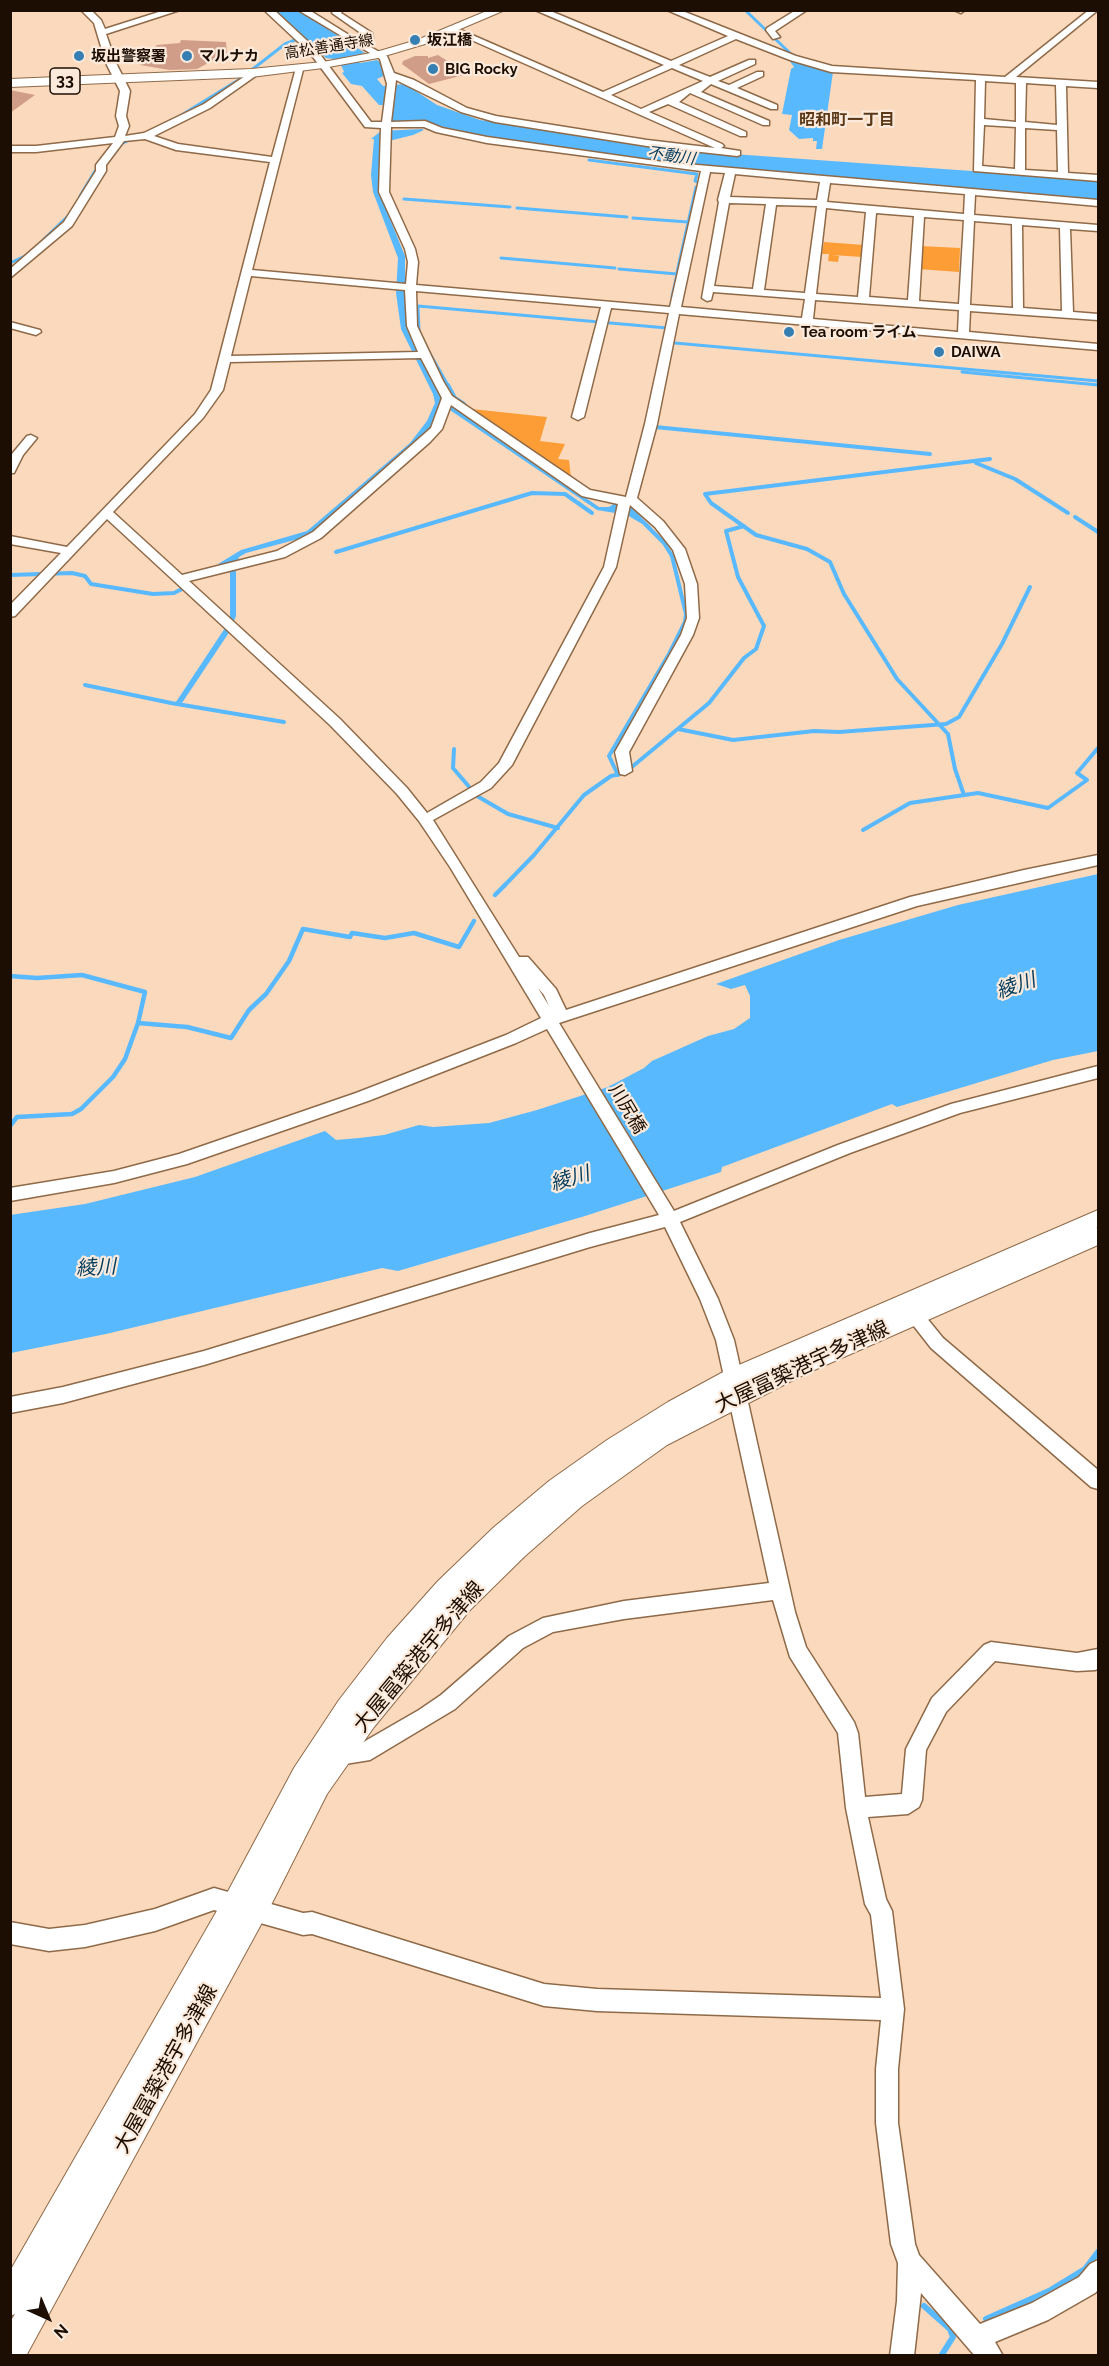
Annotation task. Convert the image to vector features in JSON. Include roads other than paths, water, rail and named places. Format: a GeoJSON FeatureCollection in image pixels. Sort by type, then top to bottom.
{"type":"FeatureCollection","features":[{"type":"Feature","properties":{"kind":"main road","name":"高松善通寺線"},"geometry":{"type":"LineString","coordinates":[[10,83],[250,73],[323,65],[378,55],[453,30],[500,10]]}},
{"type":"Feature","properties":{"kind":"main road","name":"大屋冨築港宇多津線"},"geometry":{"type":"LineString","coordinates":[[10,2354],[245,1907],[303,1777],[348,1708],[396,1646],[447,1589],[501,1536],[557,1488],[630,1437],[1098,1218]]}},
{"type":"Feature","properties":{"kind":"main road","name":"大屋冨築港宇多津線"},"geometry":{"type":"LineString","coordinates":[[10,2301],[318,1785],[365,1718],[419,1650],[461,1602],[516,1548],[574,1499],[735,1386],[915,1316],[1098,1236]]}},
{"type":"Feature","properties":{"kind":"street"},"geometry":{"type":"LineString","coordinates":[[10,275],[68,224],[101,171],[101,165],[120,139],[124,126],[121,116],[126,97],[111,63],[98,22],[85,10]]}},
{"type":"Feature","properties":{"kind":"street"},"geometry":{"type":"LineString","coordinates":[[102,33],[176,10]]}},
{"type":"Feature","properties":{"kind":"street"},"geometry":{"type":"LineString","coordinates":[[268,10],[313,51],[368,125],[425,124],[439,130],[487,140],[611,159],[706,170],[1098,203]]}},
{"type":"Feature","properties":{"kind":"street"},"geometry":{"type":"LineString","coordinates":[[302,10],[386,61],[391,80],[386,126],[384,192],[410,249],[413,262],[405,286],[419,356],[447,402],[586,493],[625,505],[660,524],[679,549],[691,584],[693,618],[687,635],[622,752],[625,771]]}},
{"type":"Feature","properties":{"kind":"street"},"geometry":{"type":"LineString","coordinates":[[339,10],[336,13],[370,36],[357,43]]}},
{"type":"Feature","properties":{"kind":"street"},"geometry":{"type":"LineString","coordinates":[[539,10],[730,88],[756,96],[774,107]]}},
{"type":"Feature","properties":{"kind":"street"},"geometry":{"type":"LineString","coordinates":[[671,10],[805,63],[842,71],[981,80],[1008,79],[1062,85],[1098,85]]}},
{"type":"Feature","properties":{"kind":"street"},"geometry":{"type":"LineString","coordinates":[[776,37],[770,30],[802,10]]}},
{"type":"Feature","properties":{"kind":"street"},"geometry":{"type":"LineString","coordinates":[[1008,79],[1095,10]]}},
{"type":"Feature","properties":{"kind":"street"},"geometry":{"type":"LineString","coordinates":[[391,80],[411,82],[464,110],[495,119],[647,143],[737,153],[453,30]]}},
{"type":"Feature","properties":{"kind":"street"},"geometry":{"type":"LineString","coordinates":[[604,95],[735,36]]}},
{"type":"Feature","properties":{"kind":"street"},"geometry":{"type":"LineString","coordinates":[[642,112],[752,62]]}},
{"type":"Feature","properties":{"kind":"street"},"geometry":{"type":"LineString","coordinates":[[10,613],[200,416],[217,390],[302,68]]}},
{"type":"Feature","properties":{"kind":"street"},"geometry":{"type":"LineString","coordinates":[[10,149],[36,149],[140,136],[207,106],[250,73]]}},
{"type":"Feature","properties":{"kind":"street"},"geometry":{"type":"LineString","coordinates":[[730,88],[760,74]]}},
{"type":"Feature","properties":{"kind":"street"},"geometry":{"type":"LineString","coordinates":[[981,80],[977,169],[1098,178]]}},
{"type":"Feature","properties":{"kind":"street"},"geometry":{"type":"LineString","coordinates":[[713,81],[672,102],[743,134]]}},
{"type":"Feature","properties":{"kind":"street"},"geometry":{"type":"LineString","coordinates":[[1020,172],[1021,82]]}},
{"type":"Feature","properties":{"kind":"street"},"geometry":{"type":"LineString","coordinates":[[1062,85],[1063,175]]}},
{"type":"Feature","properties":{"kind":"street"},"geometry":{"type":"LineString","coordinates":[[694,92],[766,123],[718,145]]}},
{"type":"Feature","properties":{"kind":"street"},"geometry":{"type":"LineString","coordinates":[[685,131],[756,96]]}},
{"type":"Feature","properties":{"kind":"street"},"geometry":{"type":"LineString","coordinates":[[979,122],[1064,128]]}},
{"type":"Feature","properties":{"kind":"street"},"geometry":{"type":"LineString","coordinates":[[140,136],[176,147],[276,160]]}},
{"type":"Feature","properties":{"kind":"street"},"geometry":{"type":"LineString","coordinates":[[106,512],[335,722],[402,790],[424,818],[474,793],[486,785],[506,765],[610,567],[625,505],[651,424],[706,170]]}},
{"type":"Feature","properties":{"kind":"street"},"geometry":{"type":"LineString","coordinates":[[704,313],[723,200],[730,172]]}},
{"type":"Feature","properties":{"kind":"street"},"geometry":{"type":"LineString","coordinates":[[807,322],[825,180]]}},
{"type":"Feature","properties":{"kind":"street"},"geometry":{"type":"LineString","coordinates":[[963,336],[970,192]]}},
{"type":"Feature","properties":{"kind":"street"},"geometry":{"type":"LineString","coordinates":[[723,200],[772,201],[1098,228]]}},
{"type":"Feature","properties":{"kind":"street"},"geometry":{"type":"LineString","coordinates":[[758,292],[772,201]]}},
{"type":"Feature","properties":{"kind":"street"},"geometry":{"type":"LineString","coordinates":[[863,300],[871,209]]}},
{"type":"Feature","properties":{"kind":"street"},"geometry":{"type":"LineString","coordinates":[[913,304],[919,213]]}},
{"type":"Feature","properties":{"kind":"street"},"geometry":{"type":"LineString","coordinates":[[1017,221],[1018,311]]}},
{"type":"Feature","properties":{"kind":"street"},"geometry":{"type":"LineString","coordinates":[[1065,225],[1068,315]]}},
{"type":"Feature","properties":{"kind":"street"},"geometry":{"type":"LineString","coordinates":[[247,273],[1098,347]]}},
{"type":"Feature","properties":{"kind":"street"},"geometry":{"type":"LineString","coordinates":[[709,289],[1098,317]]}},
{"type":"Feature","properties":{"kind":"street"},"geometry":{"type":"LineString","coordinates":[[578,417],[607,304]]}},
{"type":"Feature","properties":{"kind":"street"},"geometry":{"type":"LineString","coordinates":[[10,326],[36,332]]}},
{"type":"Feature","properties":{"kind":"street"},"geometry":{"type":"LineString","coordinates":[[224,359],[419,356]]}},
{"type":"Feature","properties":{"kind":"street"},"geometry":{"type":"LineString","coordinates":[[179,580],[281,554],[317,536],[426,440],[436,429],[447,402]]}},
{"type":"Feature","properties":{"kind":"street"},"geometry":{"type":"LineString","coordinates":[[10,470],[18,454],[31,438]]}},
{"type":"Feature","properties":{"kind":"street"},"geometry":{"type":"LineString","coordinates":[[10,540],[69,551]]}},
{"type":"Feature","properties":{"kind":"street","name":"川尻橋"},"geometry":{"type":"LineString","coordinates":[[424,818],[509,952],[518,956],[550,993],[556,1021],[668,1215],[709,1299],[725,1340],[785,1612],[797,1651],[844,1722],[848,1733],[856,1808],[876,1904],[881,1911],[893,2010],[887,2069],[888,2123],[903,2244],[910,2263]]}},
{"type":"Feature","properties":{"kind":"street"},"geometry":{"type":"LineString","coordinates":[[10,1195],[114,1178],[181,1160],[394,1085],[556,1021],[915,901],[1098,860]]}},
{"type":"Feature","properties":{"kind":"street"},"geometry":{"type":"LineString","coordinates":[[10,1405],[63,1395],[204,1359],[668,1215],[957,1108],[1098,1072]]}},
{"type":"Feature","properties":{"kind":"street"},"geometry":{"type":"LineString","coordinates":[[915,1316],[937,1343],[1098,1481]]}},
{"type":"Feature","properties":{"kind":"street"},"geometry":{"type":"LineString","coordinates":[[339,1755],[363,1753],[426,1717],[448,1702],[516,1642],[550,1624],[624,1610],[781,1590]]}},
{"type":"Feature","properties":{"kind":"street"},"geometry":{"type":"LineString","coordinates":[[856,1808],[908,1804],[912,1800],[916,1749],[934,1713],[991,1651],[1077,1662],[1095,1661],[1098,1658]]}},
{"type":"Feature","properties":{"kind":"street"},"geometry":{"type":"LineString","coordinates":[[10,1933],[49,1940],[85,1936],[155,1920],[208,1900],[245,1907],[303,1924],[312,1923],[544,1995],[597,2000],[893,2010]]}},
{"type":"Feature","properties":{"kind":"street"},"geometry":{"type":"LineString","coordinates":[[910,2263],[984,2346],[1087,2285],[1098,2272]]}},
{"type":"Feature","properties":{"kind":"street"},"geometry":{"type":"LineString","coordinates":[[902,2355],[909,2301],[910,2263]]}},
{"type":"Feature","properties":{"kind":"water","name":"不動川"},"geometry":{"type":"Polygon","coordinates":[[[298,10],[365,53],[353,56],[360,63],[377,60],[383,64],[386,75],[377,79],[383,86],[405,84],[437,105],[480,120],[733,154],[1098,180],[1098,200],[652,162],[491,139],[428,123],[391,121],[393,105],[379,105],[362,86],[351,84],[342,73],[344,72],[342,67],[334,59],[326,58],[273,11],[298,10]]]}},
{"type":"Feature","properties":{"kind":"water"},"geometry":{"type":"Polygon","coordinates":[[[790,52],[805,59],[804,64],[833,72],[822,149],[816,149],[817,141],[813,141],[813,138],[799,139],[789,130],[792,115],[782,114],[791,69],[794,67],[784,53],[790,52]]]}},
{"type":"Feature","properties":{"kind":"water"},"geometry":{"type":"Polygon","coordinates":[[[424,130],[413,135],[381,143],[379,147],[379,192],[405,256],[405,314],[408,329],[441,397],[599,507],[609,507],[615,503],[631,507],[651,527],[627,515],[597,510],[441,404],[426,436],[315,531],[302,538],[246,553],[239,557],[236,568],[236,616],[230,631],[182,703],[176,702],[225,628],[230,616],[230,564],[218,564],[241,550],[307,531],[410,443],[427,421],[435,403],[433,394],[401,329],[396,293],[398,258],[373,192],[371,175],[374,139],[371,139],[381,131],[424,130]]]}},
{"type":"Feature","properties":{"kind":"water","name":"綾川"},"geometry":{"type":"Polygon","coordinates":[[[1098,874],[1098,1051],[1053,1060],[897,1107],[892,1104],[722,1167],[721,1172],[585,1216],[398,1271],[382,1268],[106,1334],[11,1353],[10,1215],[85,1204],[195,1177],[325,1131],[336,1140],[359,1138],[384,1135],[419,1125],[433,1127],[489,1123],[537,1110],[608,1087],[644,1068],[652,1061],[708,1036],[734,1029],[750,1018],[750,996],[745,985],[731,989],[716,984],[839,940],[958,905],[1098,874]]]}},
{"type":"Feature","properties":{"kind":"waterway"},"geometry":{"type":"LineString","coordinates":[[745,10],[791,54]]}},
{"type":"Feature","properties":{"kind":"waterway"},"geometry":{"type":"LineString","coordinates":[[180,116],[240,79],[285,44],[300,38]]}},
{"type":"Feature","properties":{"kind":"waterway"},"geometry":{"type":"LineString","coordinates":[[121,144],[134,138]]}},
{"type":"Feature","properties":{"kind":"waterway","name":"不動川"},"geometry":{"type":"LineString","coordinates":[[589,160],[697,174],[695,181],[697,182]]}},
{"type":"Feature","properties":{"kind":"waterway"},"geometry":{"type":"LineString","coordinates":[[80,196],[95,171]]}},
{"type":"Feature","properties":{"kind":"waterway"},"geometry":{"type":"LineString","coordinates":[[677,272],[696,187]]}},
{"type":"Feature","properties":{"kind":"waterway"},"geometry":{"type":"LineString","coordinates":[[404,199],[510,207]]}},
{"type":"Feature","properties":{"kind":"waterway"},"geometry":{"type":"LineString","coordinates":[[517,208],[627,217]]}},
{"type":"Feature","properties":{"kind":"waterway"},"geometry":{"type":"LineString","coordinates":[[44,239],[68,216]]}},
{"type":"Feature","properties":{"kind":"waterway"},"geometry":{"type":"LineString","coordinates":[[633,218],[688,222]]}},
{"type":"Feature","properties":{"kind":"waterway"},"geometry":{"type":"LineString","coordinates":[[10,263],[27,255]]}},
{"type":"Feature","properties":{"kind":"waterway"},"geometry":{"type":"LineString","coordinates":[[501,258],[615,268]]}},
{"type":"Feature","properties":{"kind":"waterway"},"geometry":{"type":"LineString","coordinates":[[619,269],[677,274],[672,297]]}},
{"type":"Feature","properties":{"kind":"waterway"},"geometry":{"type":"LineString","coordinates":[[419,331],[418,306],[667,328],[666,333]]}},
{"type":"Feature","properties":{"kind":"waterway"},"geometry":{"type":"LineString","coordinates":[[675,343],[1098,381]]}},
{"type":"Feature","properties":{"kind":"waterway"},"geometry":{"type":"LineString","coordinates":[[429,352],[449,387]]}},
{"type":"Feature","properties":{"kind":"waterway"},"geometry":{"type":"LineString","coordinates":[[962,372],[1098,385]]}},
{"type":"Feature","properties":{"kind":"waterway"},"geometry":{"type":"LineString","coordinates":[[448,385],[455,398],[464,404]]}},
{"type":"Feature","properties":{"kind":"waterway"},"geometry":{"type":"LineString","coordinates":[[655,427],[930,454]]}},
{"type":"Feature","properties":{"kind":"waterway"},"geometry":{"type":"LineString","coordinates":[[744,526],[711,503],[705,494],[990,459]]}},
{"type":"Feature","properties":{"kind":"waterway"},"geometry":{"type":"LineString","coordinates":[[976,463],[1015,479],[1068,513]]}},
{"type":"Feature","properties":{"kind":"waterway"},"geometry":{"type":"LineString","coordinates":[[336,552],[532,493],[565,494],[592,513]]}},
{"type":"Feature","properties":{"kind":"waterway"},"geometry":{"type":"LineString","coordinates":[[1075,517],[1098,532]]}},
{"type":"Feature","properties":{"kind":"waterway"},"geometry":{"type":"LineString","coordinates":[[618,774],[609,756],[669,654],[685,622],[686,614],[672,556],[664,543],[645,524]]}},
{"type":"Feature","properties":{"kind":"waterway"},"geometry":{"type":"LineString","coordinates":[[627,771],[709,703],[744,658],[756,649],[764,626],[738,577],[726,531],[744,526]]}},
{"type":"Feature","properties":{"kind":"waterway"},"geometry":{"type":"LineString","coordinates":[[744,526],[756,535],[807,549],[830,562],[844,594],[897,679],[939,725]]}},
{"type":"Feature","properties":{"kind":"waterway"},"geometry":{"type":"LineString","coordinates":[[10,575],[72,573],[85,576],[91,584],[153,594],[174,593],[182,589]]}},
{"type":"Feature","properties":{"kind":"waterway"},"geometry":{"type":"LineString","coordinates":[[939,725],[946,724],[959,717],[1002,644],[1030,587]]}},
{"type":"Feature","properties":{"kind":"waterway"},"geometry":{"type":"LineString","coordinates":[[85,685],[171,703],[284,722]]}},
{"type":"Feature","properties":{"kind":"waterway"},"geometry":{"type":"LineString","coordinates":[[678,729],[733,740],[814,731],[839,732],[939,725]]}},
{"type":"Feature","properties":{"kind":"waterway"},"geometry":{"type":"LineString","coordinates":[[939,725],[948,734],[955,769],[964,795]]}},
{"type":"Feature","properties":{"kind":"waterway"},"geometry":{"type":"LineString","coordinates":[[863,830],[910,803],[978,793],[1048,808],[1087,780],[1077,773],[1098,748]]}},
{"type":"Feature","properties":{"kind":"waterway"},"geometry":{"type":"LineString","coordinates":[[454,749],[453,768],[477,796],[508,814],[557,828]]}},
{"type":"Feature","properties":{"kind":"waterway"},"geometry":{"type":"LineString","coordinates":[[557,828],[584,795],[611,776],[618,774]]}},
{"type":"Feature","properties":{"kind":"waterway"},"geometry":{"type":"LineString","coordinates":[[504,886],[557,828]]}},
{"type":"Feature","properties":{"kind":"waterway"},"geometry":{"type":"LineString","coordinates":[[495,895],[504,886]]}},
{"type":"Feature","properties":{"kind":"waterway"},"geometry":{"type":"LineString","coordinates":[[138,1023],[187,1027],[231,1038],[249,1010],[266,994],[289,961],[303,929],[350,937],[352,933],[385,938],[414,933],[459,947],[474,921]]}},
{"type":"Feature","properties":{"kind":"waterway"},"geometry":{"type":"LineString","coordinates":[[10,976],[37,978],[82,975],[145,992],[138,1023]]}},
{"type":"Feature","properties":{"kind":"waterway"},"geometry":{"type":"LineString","coordinates":[[10,1126],[17,1117],[72,1114],[81,1109],[113,1077],[125,1059],[138,1023]]}},
{"type":"Feature","properties":{"kind":"waterway"},"geometry":{"type":"LineString","coordinates":[[986,2319],[1049,2291],[1085,2269],[1098,2252]]}},
{"type":"Feature","properties":{"kind":"waterway"},"geometry":{"type":"LineString","coordinates":[[924,2306],[950,2329],[953,2337],[941,2356]]}},
{"type":"Feature","properties":{"kind":"place","name":"坂江橋"},"geometry":{"type":"Point","coordinates":[415,40]}},
{"type":"Feature","properties":{"kind":"place","name":"坂出警察署"},"geometry":{"type":"Point","coordinates":[79,56]}},
{"type":"Feature","properties":{"kind":"place","name":"マルナカ"},"geometry":{"type":"Point","coordinates":[187,56]}},
{"type":"Feature","properties":{"kind":"place","name":"BIG Rocky"},"geometry":{"type":"Point","coordinates":[433,69]}},
{"type":"Feature","properties":{"kind":"place","name":"Tea room ライム"},"geometry":{"type":"Point","coordinates":[789,332]}},
{"type":"Feature","properties":{"kind":"place","name":"DAIWA"},"geometry":{"type":"Point","coordinates":[939,352]}},
{"type":"Feature","properties":{"kind":"district","name":"昭和町一丁目"},"geometry":{"type":"Point","coordinates":[847,120]}}]}
